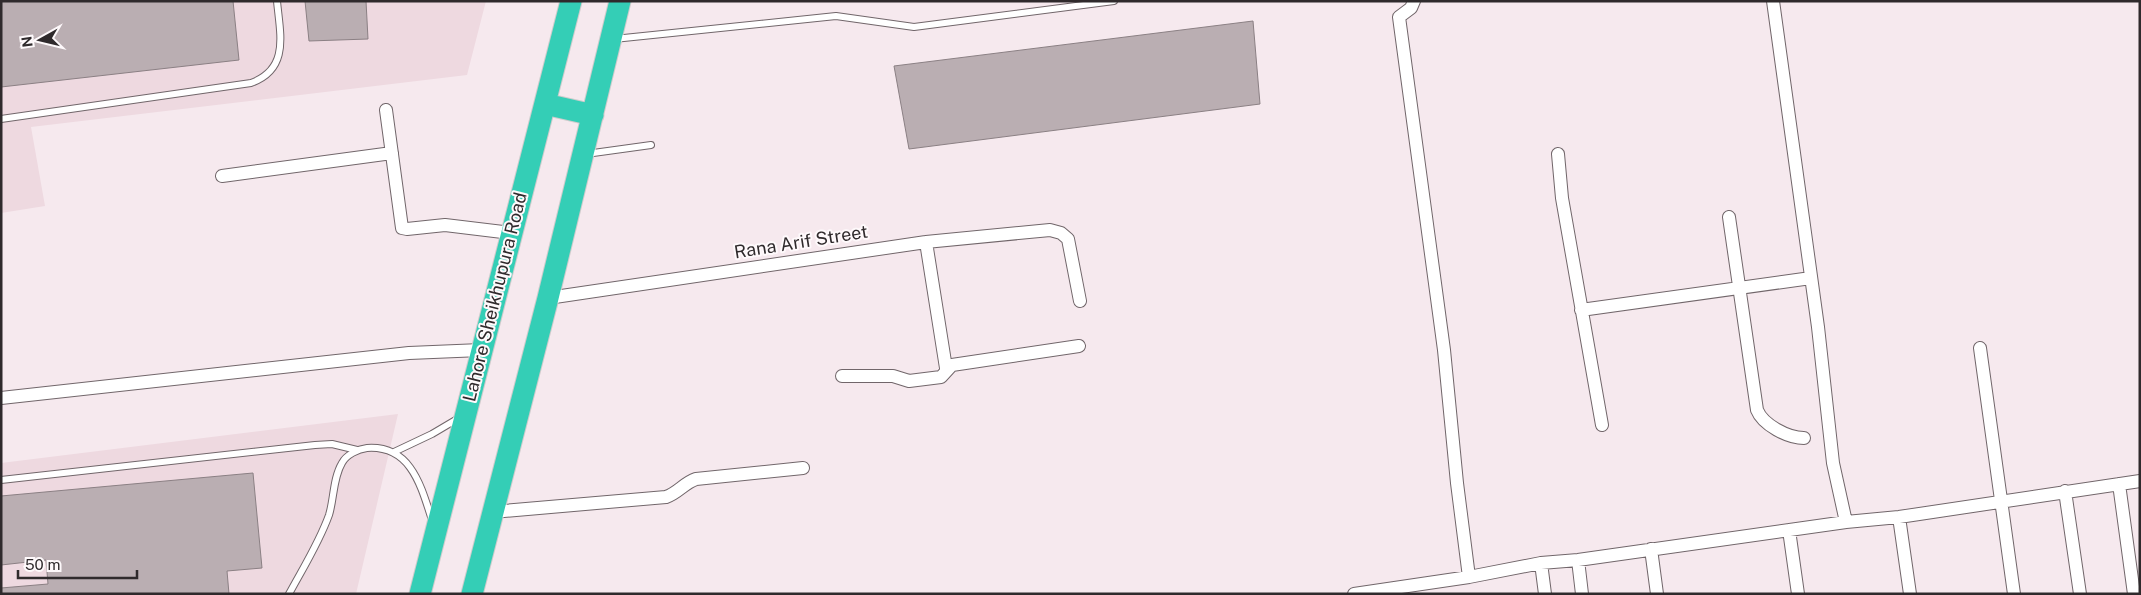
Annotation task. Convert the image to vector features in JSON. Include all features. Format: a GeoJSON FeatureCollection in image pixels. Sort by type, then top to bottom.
{"type":"FeatureCollection","features":[{"type":"Feature","properties":{"kind":"highway","name":"Lahore Sheikhupura Road"},"geometry":{"type":"LineString","coordinates":[[420,594],[571,1]]}},
{"type":"Feature","properties":{"kind":"highway"},"geometry":{"type":"LineString","coordinates":[[472,594],[548,298],[620,1]]}},
{"type":"Feature","properties":{"kind":"highway"},"geometry":{"type":"LineString","coordinates":[[545,104],[593,115]]}},
{"type":"Feature","properties":{"kind":"street"},"geometry":{"type":"LineString","coordinates":[[1414,1],[1411,8],[1399,17],[1444,350],[1456,483],[1469,577]]}},
{"type":"Feature","properties":{"kind":"street"},"geometry":{"type":"LineString","coordinates":[[1773,1],[1811,278],[1833,463],[1846,522]]}},
{"type":"Feature","properties":{"kind":"street"},"geometry":{"type":"LineString","coordinates":[[386,110],[403,228],[445,225],[511,232]]}},
{"type":"Feature","properties":{"kind":"street"},"geometry":{"type":"LineString","coordinates":[[222,176],[392,153]]}},
{"type":"Feature","properties":{"kind":"street"},"geometry":{"type":"LineString","coordinates":[[1558,154],[1562,198],[1602,425]]}},
{"type":"Feature","properties":{"kind":"street"},"geometry":{"type":"LineString","coordinates":[[1729,217],[1758,413],[1782,432],[1793,437],[1804,438]]}},
{"type":"Feature","properties":{"kind":"street","name":"Rana Arif Street"},"geometry":{"type":"LineString","coordinates":[[548,298],[926,242],[1050,230],[1061,233],[1068,239],[1080,301]]}},
{"type":"Feature","properties":{"kind":"street"},"geometry":{"type":"LineString","coordinates":[[926,242],[946,368]]}},
{"type":"Feature","properties":{"kind":"street"},"geometry":{"type":"LineString","coordinates":[[1581,310],[1811,278]]}},
{"type":"Feature","properties":{"kind":"street"},"geometry":{"type":"LineString","coordinates":[[842,376],[893,376],[909,381],[941,376],[946,368],[952,364],[1079,346]]}},
{"type":"Feature","properties":{"kind":"street"},"geometry":{"type":"LineString","coordinates":[[1980,348],[2014,594]]}},
{"type":"Feature","properties":{"kind":"street"},"geometry":{"type":"LineString","coordinates":[[1,398],[409,353],[482,350]]}},
{"type":"Feature","properties":{"kind":"street"},"geometry":{"type":"LineString","coordinates":[[492,512],[666,497],[696,479],[803,468]]}},
{"type":"Feature","properties":{"kind":"street"},"geometry":{"type":"LineString","coordinates":[[1354,594],[1469,577],[1541,563],[1578,560],[1846,522],[1899,517],[2002,500],[2140,481]]}},
{"type":"Feature","properties":{"kind":"street"},"geometry":{"type":"LineString","coordinates":[[2119,484],[2134,594]]}},
{"type":"Feature","properties":{"kind":"street"},"geometry":{"type":"LineString","coordinates":[[2065,491],[2080,594]]}},
{"type":"Feature","properties":{"kind":"street"},"geometry":{"type":"LineString","coordinates":[[1899,517],[1910,594]]}},
{"type":"Feature","properties":{"kind":"street"},"geometry":{"type":"LineString","coordinates":[[1789,530],[1798,594]]}},
{"type":"Feature","properties":{"kind":"street"},"geometry":{"type":"LineString","coordinates":[[1651,549],[1657,594]]}},
{"type":"Feature","properties":{"kind":"street"},"geometry":{"type":"LineString","coordinates":[[1578,560],[1582,594]]}},
{"type":"Feature","properties":{"kind":"street"},"geometry":{"type":"LineString","coordinates":[[1541,563],[1545,594]]}},
{"type":"Feature","properties":{"kind":"lane"},"geometry":{"type":"LineString","coordinates":[[1,119],[260,80],[270,73],[279,55],[281,44],[277,1]]}},
{"type":"Feature","properties":{"kind":"lane"},"geometry":{"type":"LineString","coordinates":[[610,40],[836,16],[914,28],[1114,1]]}},
{"type":"Feature","properties":{"kind":"lane"},"geometry":{"type":"LineString","coordinates":[[583,155],[650,145]]}},
{"type":"Feature","properties":{"kind":"lane"},"geometry":{"type":"LineString","coordinates":[[394,452],[446,426],[465,413]]}},
{"type":"Feature","properties":{"kind":"lane"},"geometry":{"type":"LineString","coordinates":[[1,480],[316,445],[332,444],[357,450],[372,448],[394,452],[409,465],[416,476],[429,510],[435,536]]}},
{"type":"Feature","properties":{"kind":"lane"},"geometry":{"type":"LineString","coordinates":[[289,594],[322,534],[330,512],[339,470],[343,462],[357,450]]}},
{"type":"Feature","properties":{"kind":"shaded area"},"geometry":{"type":"Polygon","coordinates":[[[1,1],[486,1],[467,75],[31,127],[45,206],[1,213],[1,1]]]}},
{"type":"Feature","properties":{"kind":"shaded area"},"geometry":{"type":"Polygon","coordinates":[[[398,414],[356,594],[1,594],[1,463],[398,414]]]}},
{"type":"Feature","properties":{"kind":"building"},"geometry":{"type":"Polygon","coordinates":[[[1,1],[233,1],[239,60],[1,87],[1,1]]]}},
{"type":"Feature","properties":{"kind":"building"},"geometry":{"type":"Polygon","coordinates":[[[305,1],[366,1],[368,39],[309,41],[305,1]]]}},
{"type":"Feature","properties":{"kind":"building"},"geometry":{"type":"Polygon","coordinates":[[[1253,21],[1260,104],[909,149],[894,66],[1253,21]]]}},
{"type":"Feature","properties":{"kind":"building"},"geometry":{"type":"Polygon","coordinates":[[[253,473],[262,568],[227,571],[229,594],[1,594],[1,588],[48,584],[46,560],[1,565],[1,496],[253,473]]]}}]}
